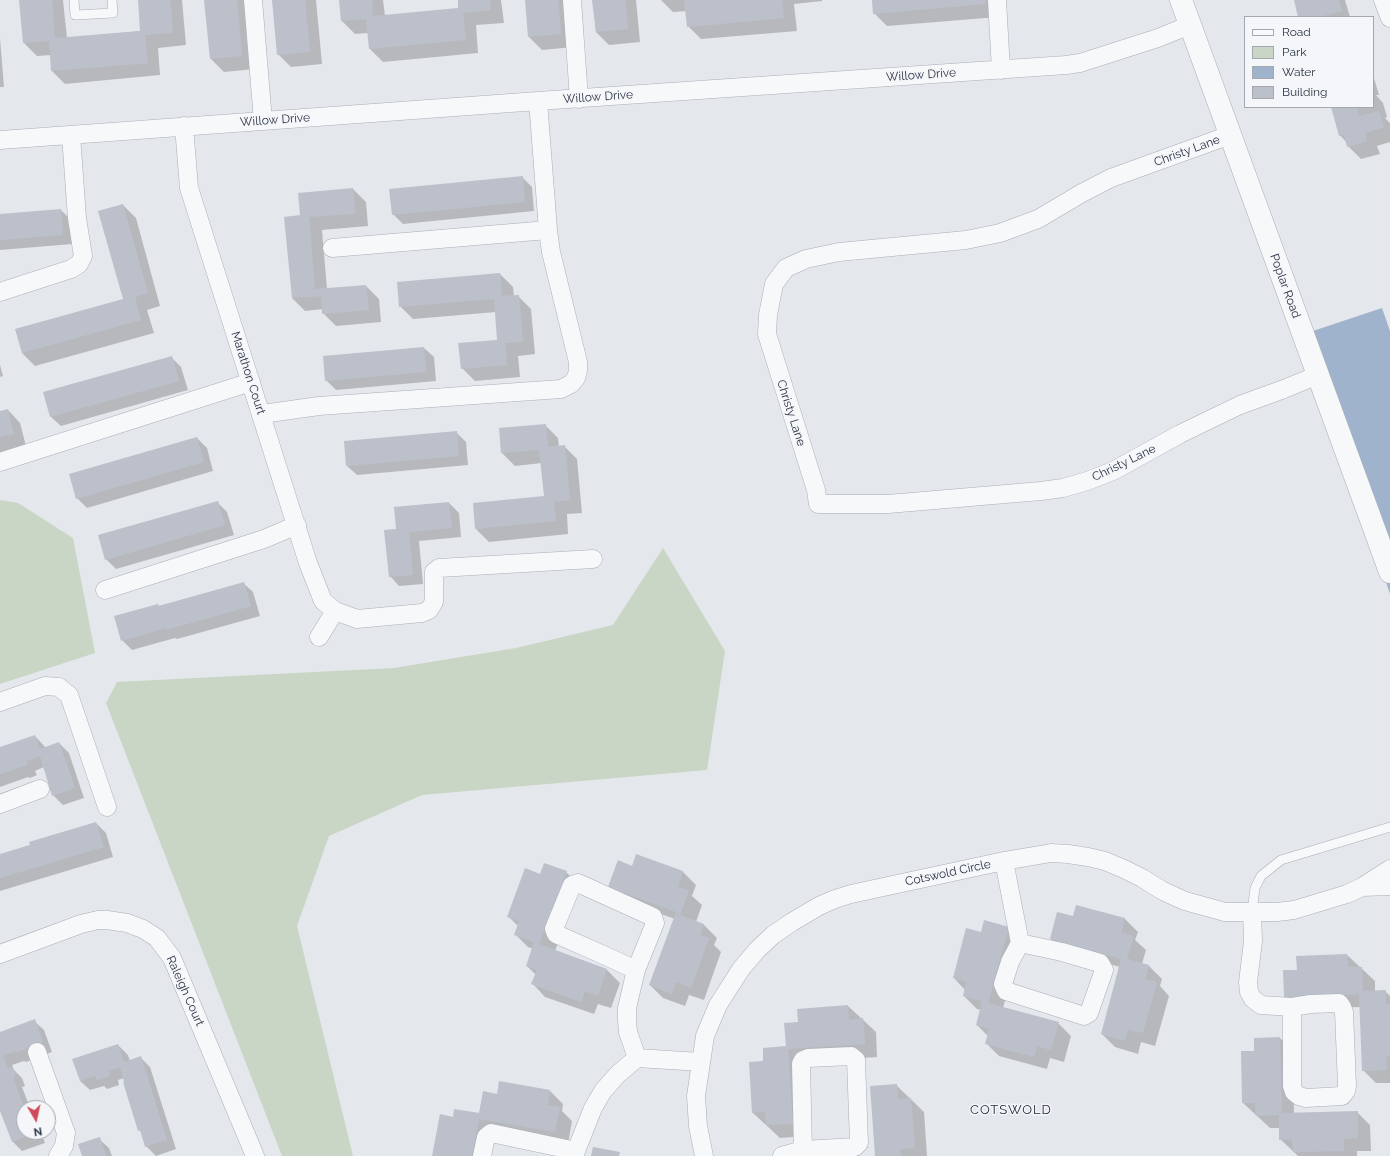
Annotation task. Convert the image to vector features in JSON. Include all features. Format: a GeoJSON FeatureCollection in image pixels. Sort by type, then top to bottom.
{"type":"FeatureCollection","features":[{"type":"Feature","properties":{"kind":"street"},"geometry":{"type":"LineString","coordinates":[[253,0],[263,121]]}},
{"type":"Feature","properties":{"kind":"street"},"geometry":{"type":"LineString","coordinates":[[572,0],[579,99]]}},
{"type":"Feature","properties":{"kind":"street"},"geometry":{"type":"LineString","coordinates":[[997,0],[1001,70]]}},
{"type":"Feature","properties":{"kind":"street","name":"Poplar Road"},"geometry":{"type":"LineString","coordinates":[[1181,0],[1390,572]]}},
{"type":"Feature","properties":{"kind":"street"},"geometry":{"type":"LineString","coordinates":[[1383,0],[1390,18]]}},
{"type":"Feature","properties":{"kind":"street","name":"Willow Drive"},"geometry":{"type":"LineString","coordinates":[[0,140],[538,101],[1001,70],[1080,63],[1158,38],[1190,25]]}},
{"type":"Feature","properties":{"kind":"street"},"geometry":{"type":"LineString","coordinates":[[262,414],[319,406],[561,389],[571,384],[576,378],[578,362],[551,252],[538,101]]}},
{"type":"Feature","properties":{"kind":"street","name":"Marathon Court"},"geometry":{"type":"LineString","coordinates":[[184,126],[189,188],[322,601],[335,610],[357,619],[422,613],[429,610],[434,602],[434,572],[439,568],[593,559]]}},
{"type":"Feature","properties":{"kind":"street"},"geometry":{"type":"LineString","coordinates":[[0,292],[72,269],[79,264],[83,256],[77,218],[72,135]]}},
{"type":"Feature","properties":{"kind":"street","name":"Christy Lane"},"geometry":{"type":"LineString","coordinates":[[1230,136],[1111,178],[1038,219],[1000,233],[966,240],[839,252],[806,259],[786,268],[774,284],[768,315],[767,334],[816,490],[818,504],[888,504],[1041,491],[1075,485],[1112,471],[1180,434],[1240,405],[1318,375]]}},
{"type":"Feature","properties":{"kind":"street"},"geometry":{"type":"LineString","coordinates":[[332,248],[548,230]]}},
{"type":"Feature","properties":{"kind":"street"},"geometry":{"type":"LineString","coordinates":[[0,462],[251,382]]}},
{"type":"Feature","properties":{"kind":"street"},"geometry":{"type":"LineString","coordinates":[[105,590],[264,539],[297,526]]}},
{"type":"Feature","properties":{"kind":"street"},"geometry":{"type":"LineString","coordinates":[[319,637],[335,610]]}},
{"type":"Feature","properties":{"kind":"street"},"geometry":{"type":"LineString","coordinates":[[0,702],[45,686],[59,688],[69,695],[106,807]]}},
{"type":"Feature","properties":{"kind":"street"},"geometry":{"type":"LineString","coordinates":[[0,804],[40,790]]}},
{"type":"Feature","properties":{"kind":"street","name":"Cotswold Circle"},"geometry":{"type":"LineString","coordinates":[[704,1156],[698,1126],[696,1105],[705,1036],[718,1005],[729,985],[757,950],[773,935],[819,906],[851,894],[1004,861],[1051,853],[1088,857],[1124,869],[1184,901],[1225,912],[1277,912],[1294,910],[1347,894],[1362,887],[1390,869]]}},
{"type":"Feature","properties":{"kind":"street"},"geometry":{"type":"LineString","coordinates":[[1004,861],[1020,942],[1010,962],[1003,984],[1006,991],[1084,1016],[1089,1013],[1104,970],[1100,964],[1062,952],[1020,942]]}},
{"type":"Feature","properties":{"kind":"street"},"geometry":{"type":"LineString","coordinates":[[636,970],[556,934],[554,929],[572,885],[578,883],[653,918],[655,923],[636,970],[627,1008],[628,1032],[637,1058]]}},
{"type":"Feature","properties":{"kind":"street","name":"Cotswold Circle"},"geometry":{"type":"LineString","coordinates":[[1362,887],[1390,886]]}},
{"type":"Feature","properties":{"kind":"street"},"geometry":{"type":"LineString","coordinates":[[1252,912],[1252,941],[1248,982],[1249,992],[1253,999],[1261,1005],[1292,1007],[1311,1004],[1339,1004],[1342,1007],[1344,1012],[1347,1086],[1346,1091],[1342,1096],[1306,1098],[1299,1096],[1294,1092],[1292,1086],[1292,1007]]}},
{"type":"Feature","properties":{"kind":"street","name":"Raleigh Court"},"geometry":{"type":"LineString","coordinates":[[0,954],[81,924],[98,920],[127,923],[143,929],[157,938],[172,958],[255,1156]]}},
{"type":"Feature","properties":{"kind":"street"},"geometry":{"type":"LineString","coordinates":[[37,1052],[66,1133],[64,1146],[58,1156]]}},
{"type":"Feature","properties":{"kind":"street"},"geometry":{"type":"LineString","coordinates":[[782,1156],[803,1150],[855,1147],[859,1143],[856,1060],[851,1056],[808,1058],[803,1060],[801,1064],[803,1150]]}},
{"type":"Feature","properties":{"kind":"street"},"geometry":{"type":"LineString","coordinates":[[482,1156],[486,1137],[491,1133],[576,1154],[593,1108],[603,1091],[618,1074],[637,1058],[701,1062]]}},
{"type":"Feature","properties":{"kind":"lane"},"geometry":{"type":"LineString","coordinates":[[74,0],[75,15],[113,13],[112,0]]}},
{"type":"Feature","properties":{"kind":"lane"},"geometry":{"type":"LineString","coordinates":[[1252,912],[1255,888],[1261,876],[1281,860],[1390,827]]}},
{"type":"Feature","properties":{"kind":"green space"},"geometry":{"type":"Polygon","coordinates":[[[0,500],[18,503],[73,538],[95,653],[0,684],[0,500]]]}},
{"type":"Feature","properties":{"kind":"green space"},"geometry":{"type":"Polygon","coordinates":[[[663,548],[725,651],[707,770],[422,795],[329,836],[297,926],[353,1156],[282,1156],[106,703],[117,682],[394,668],[516,648],[613,625],[663,548]]]}},
{"type":"Feature","properties":{"kind":"water"},"geometry":{"type":"Polygon","coordinates":[[[1382,308],[1390,331],[1390,594],[1307,333],[1382,308]]]}},
{"type":"Feature","properties":{"kind":"building"},"geometry":{"type":"Polygon","coordinates":[[[19,0],[52,0],[55,38],[140,31],[138,0],[170,0],[173,33],[145,35],[148,63],[51,71],[49,41],[23,43],[19,0]]]}},
{"type":"Feature","properties":{"kind":"building"},"geometry":{"type":"Polygon","coordinates":[[[204,0],[237,0],[242,56],[210,59],[204,0]]]}},
{"type":"Feature","properties":{"kind":"building"},"geometry":{"type":"Polygon","coordinates":[[[272,0],[305,0],[310,52],[277,55],[272,0]]]}},
{"type":"Feature","properties":{"kind":"building"},"geometry":{"type":"Polygon","coordinates":[[[339,0],[372,0],[373,16],[458,8],[458,0],[490,0],[491,10],[463,13],[466,40],[369,49],[366,19],[341,21],[339,0]]]}},
{"type":"Feature","properties":{"kind":"building"},"geometry":{"type":"Polygon","coordinates":[[[525,0],[558,0],[561,34],[528,37],[525,0]]]}},
{"type":"Feature","properties":{"kind":"building"},"geometry":{"type":"Polygon","coordinates":[[[592,0],[625,0],[628,29],[596,32],[592,0]]]}},
{"type":"Feature","properties":{"kind":"building"},"geometry":{"type":"Polygon","coordinates":[[[684,0],[782,0],[784,18],[687,27],[684,0]]]}},
{"type":"Feature","properties":{"kind":"building"},"geometry":{"type":"Polygon","coordinates":[[[872,0],[985,0],[986,4],[873,14],[872,0]]]}},
{"type":"Feature","properties":{"kind":"building"},"geometry":{"type":"Polygon","coordinates":[[[1294,0],[1339,0],[1342,11],[1323,16],[1298,16],[1294,0]]]}},
{"type":"Feature","properties":{"kind":"building"},"geometry":{"type":"Polygon","coordinates":[[[1331,108],[1360,108],[1357,109],[1359,116],[1379,111],[1384,127],[1365,133],[1367,141],[1347,147],[1344,135],[1339,136],[1331,108]]]}},
{"type":"Feature","properties":{"kind":"building"},"geometry":{"type":"Polygon","coordinates":[[[523,176],[525,202],[392,215],[389,189],[523,176]]]}},
{"type":"Feature","properties":{"kind":"building"},"geometry":{"type":"Polygon","coordinates":[[[353,188],[355,214],[309,217],[315,289],[366,285],[369,310],[322,314],[321,296],[292,298],[284,217],[300,215],[298,193],[353,188]]]}},
{"type":"Feature","properties":{"kind":"building"},"geometry":{"type":"Polygon","coordinates":[[[123,204],[148,293],[135,297],[141,320],[22,353],[15,329],[123,299],[98,211],[123,204]]]}},
{"type":"Feature","properties":{"kind":"building"},"geometry":{"type":"Polygon","coordinates":[[[61,209],[63,235],[0,240],[0,214],[61,209]]]}},
{"type":"Feature","properties":{"kind":"building"},"geometry":{"type":"Polygon","coordinates":[[[500,273],[502,296],[519,295],[523,342],[505,343],[507,365],[461,369],[458,343],[497,340],[494,299],[399,307],[397,282],[500,273]]]}},
{"type":"Feature","properties":{"kind":"building"},"geometry":{"type":"Polygon","coordinates":[[[424,347],[426,372],[325,381],[323,356],[424,347]]]}},
{"type":"Feature","properties":{"kind":"building"},"geometry":{"type":"Polygon","coordinates":[[[172,356],[179,381],[50,417],[43,392],[172,356]]]}},
{"type":"Feature","properties":{"kind":"building"},"geometry":{"type":"Polygon","coordinates":[[[8,409],[14,434],[0,437],[0,411],[8,409]]]}},
{"type":"Feature","properties":{"kind":"building"},"geometry":{"type":"Polygon","coordinates":[[[546,424],[548,447],[565,445],[570,500],[554,502],[556,521],[475,529],[473,503],[544,496],[539,450],[501,453],[499,428],[546,424]]]}},
{"type":"Feature","properties":{"kind":"building"},"geometry":{"type":"Polygon","coordinates":[[[457,431],[459,456],[346,466],[344,441],[457,431]]]}},
{"type":"Feature","properties":{"kind":"building"},"geometry":{"type":"Polygon","coordinates":[[[197,437],[204,462],[76,499],[69,474],[197,437]]]}},
{"type":"Feature","properties":{"kind":"building"},"geometry":{"type":"Polygon","coordinates":[[[218,501],[225,525],[105,560],[98,535],[218,501]]]}},
{"type":"Feature","properties":{"kind":"building"},"geometry":{"type":"Polygon","coordinates":[[[449,502],[452,528],[409,532],[413,575],[389,577],[384,530],[396,529],[394,507],[449,502]]]}},
{"type":"Feature","properties":{"kind":"building"},"geometry":{"type":"Polygon","coordinates":[[[244,582],[251,606],[121,641],[114,616],[158,604],[159,606],[244,582]]]}},
{"type":"Feature","properties":{"kind":"building"},"geometry":{"type":"Polygon","coordinates":[[[35,735],[40,749],[59,742],[75,788],[52,796],[40,756],[27,761],[28,765],[0,774],[0,747],[35,735]]]}},
{"type":"Feature","properties":{"kind":"building"},"geometry":{"type":"Polygon","coordinates":[[[96,822],[104,847],[0,878],[0,854],[30,845],[29,842],[96,822]]]}},
{"type":"Feature","properties":{"kind":"building"},"geometry":{"type":"Polygon","coordinates":[[[636,854],[683,871],[678,887],[689,891],[680,915],[704,924],[700,935],[709,938],[691,988],[676,982],[672,994],[649,985],[676,912],[608,887],[618,860],[632,866],[636,854]]]}},
{"type":"Feature","properties":{"kind":"building"},"geometry":{"type":"Polygon","coordinates":[[[544,863],[567,871],[539,944],[607,969],[598,996],[585,991],[581,1002],[531,984],[537,970],[526,966],[534,942],[514,935],[519,921],[507,917],[525,868],[540,874],[544,863]]]}},
{"type":"Feature","properties":{"kind":"building"},"geometry":{"type":"Polygon","coordinates":[[[1076,905],[1125,918],[1121,933],[1134,936],[1127,959],[1149,965],[1145,979],[1157,982],[1143,1033],[1128,1030],[1125,1041],[1101,1034],[1121,959],[1050,939],[1057,912],[1073,916],[1076,905]]]}},
{"type":"Feature","properties":{"kind":"building"},"geometry":{"type":"Polygon","coordinates":[[[984,920],[1009,927],[988,1003],[1059,1022],[1051,1050],[1037,1046],[1034,1057],[985,1044],[989,1029],[976,1025],[982,1001],[963,996],[966,982],[953,978],[966,928],[981,932],[984,920]]]}},
{"type":"Feature","properties":{"kind":"building"},"geometry":{"type":"Polygon","coordinates":[[[1347,954],[1348,967],[1362,967],[1363,991],[1386,990],[1386,1004],[1390,1004],[1390,1056],[1386,1056],[1387,1070],[1362,1071],[1359,994],[1284,997],[1283,970],[1297,970],[1296,956],[1347,954]]]}},
{"type":"Feature","properties":{"kind":"building"},"geometry":{"type":"Polygon","coordinates":[[[848,1005],[849,1020],[863,1018],[865,1044],[788,1049],[793,1124],[766,1125],[765,1112],[752,1113],[749,1062],[763,1061],[763,1048],[786,1046],[784,1023],[798,1022],[797,1009],[848,1005]]]}},
{"type":"Feature","properties":{"kind":"building"},"geometry":{"type":"Polygon","coordinates":[[[35,1019],[43,1042],[3,1056],[8,1068],[12,1067],[16,1076],[13,1077],[21,1100],[16,1100],[17,1140],[12,1142],[0,1111],[0,1032],[35,1019]]]}},
{"type":"Feature","properties":{"kind":"building"},"geometry":{"type":"Polygon","coordinates":[[[1280,1037],[1282,1113],[1358,1111],[1358,1138],[1344,1139],[1344,1151],[1293,1152],[1292,1139],[1279,1140],[1279,1115],[1256,1116],[1255,1103],[1242,1103],[1241,1051],[1254,1051],[1254,1038],[1280,1037]]]}},
{"type":"Feature","properties":{"kind":"building"},"geometry":{"type":"Polygon","coordinates":[[[118,1044],[124,1062],[141,1056],[167,1140],[145,1147],[140,1130],[138,1131],[120,1067],[109,1071],[110,1076],[97,1080],[95,1076],[80,1081],[72,1059],[118,1044]]]}},
{"type":"Feature","properties":{"kind":"building"},"geometry":{"type":"Polygon","coordinates":[[[499,1081],[550,1090],[548,1105],[560,1107],[555,1132],[479,1119],[472,1156],[432,1156],[440,1114],[453,1117],[454,1109],[479,1113],[483,1091],[497,1094],[499,1081]]]}},
{"type":"Feature","properties":{"kind":"building"},"geometry":{"type":"Polygon","coordinates":[[[897,1084],[898,1099],[911,1098],[915,1148],[900,1149],[901,1156],[875,1156],[870,1086],[897,1084]]]}},
{"type":"Feature","properties":{"kind":"building"},"geometry":{"type":"Polygon","coordinates":[[[100,1137],[106,1156],[82,1156],[78,1144],[100,1137]]]}},
{"type":"Feature","properties":{"kind":"building"},"geometry":{"type":"Polygon","coordinates":[[[593,1147],[620,1152],[619,1156],[591,1156],[593,1147]]]}},
{"type":"Feature","properties":{"kind":"district","name":"COTSWOLD"},"geometry":{"type":"Point","coordinates":[1011,1110]}}]}
